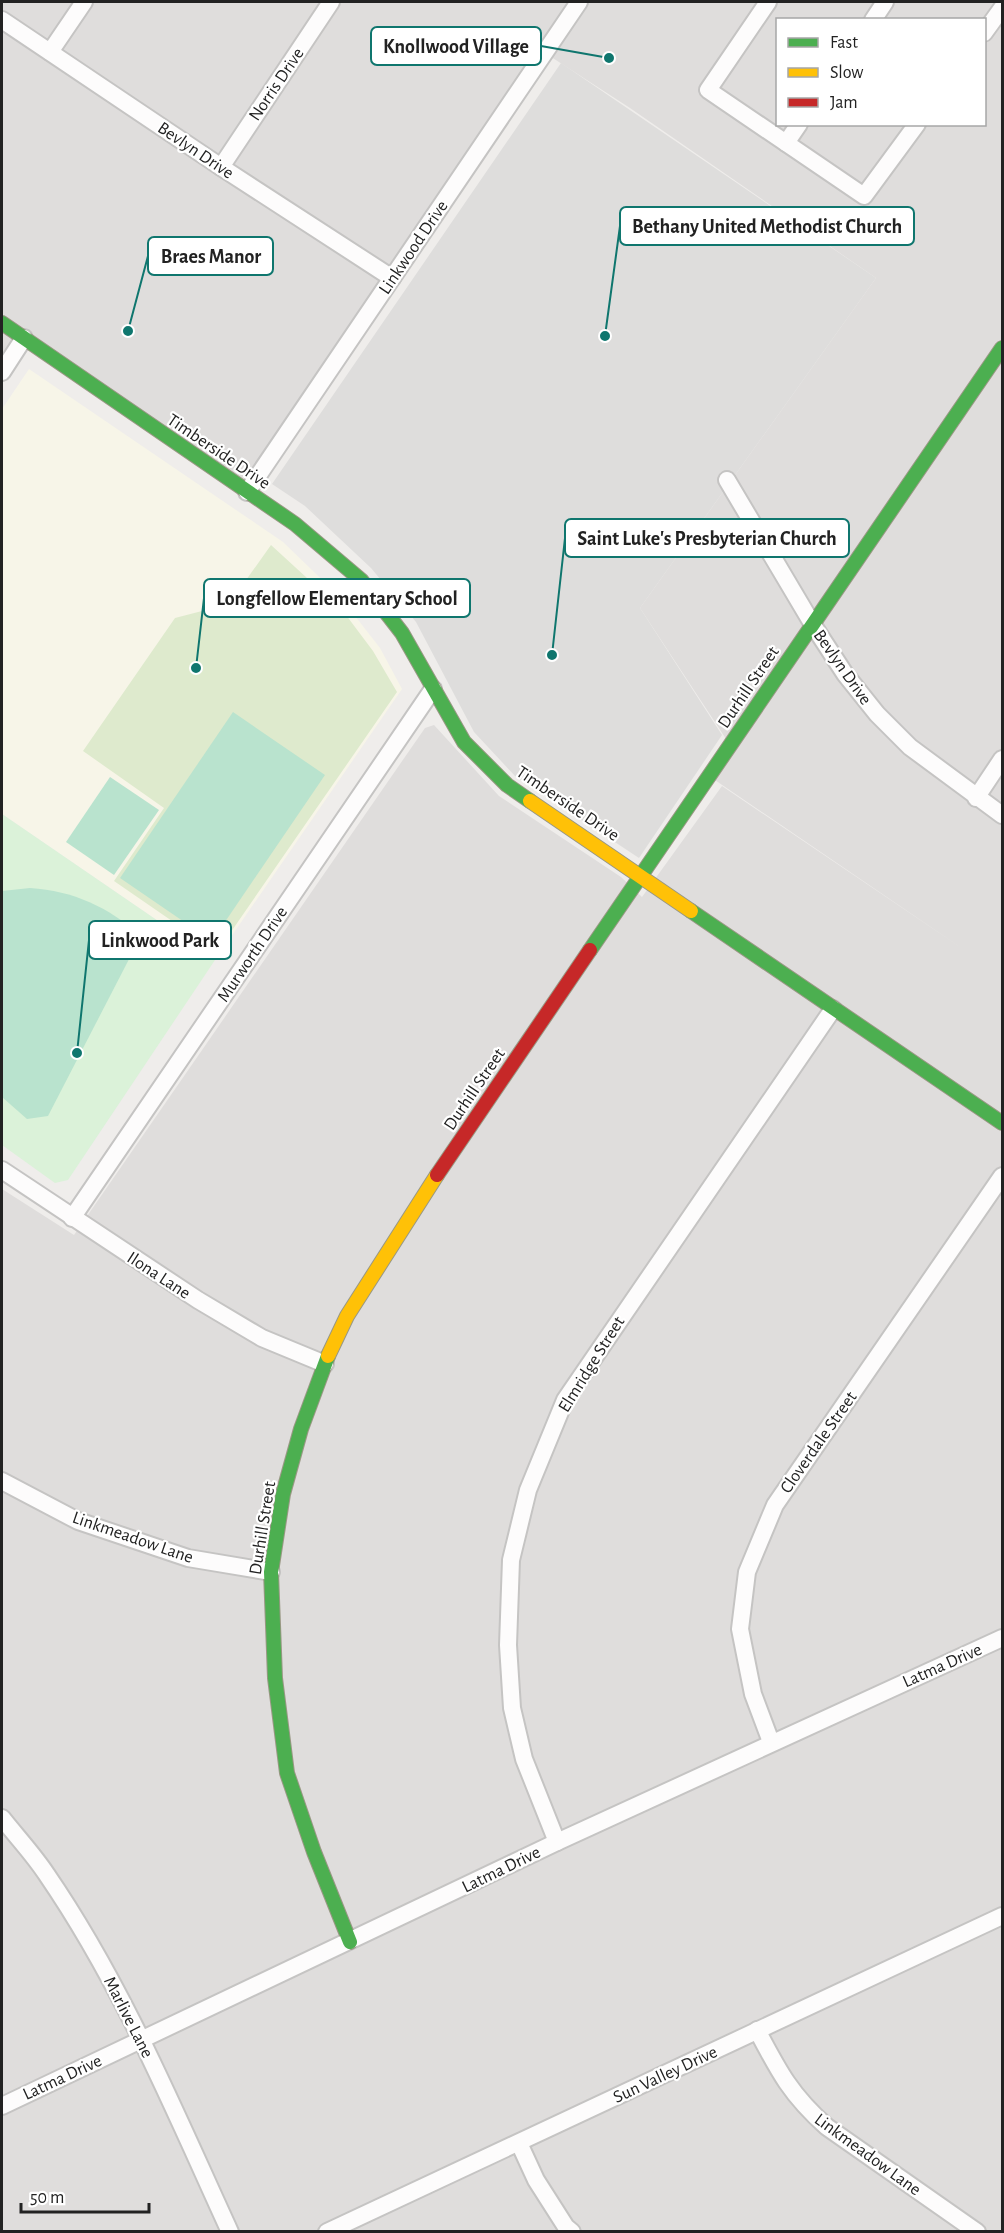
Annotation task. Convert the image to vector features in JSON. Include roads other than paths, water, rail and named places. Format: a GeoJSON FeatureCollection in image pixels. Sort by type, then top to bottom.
{"type":"FeatureCollection","features":[{"type":"Feature","properties":{"kind":"street"},"geometry":{"type":"LineString","coordinates":[[50,52],[84,2]]}},
{"type":"Feature","properties":{"kind":"street","name":"Norris Drive"},"geometry":{"type":"LineString","coordinates":[[221,167],[331,2]]}},
{"type":"Feature","properties":{"kind":"street","name":"Linkwood Drive"},"geometry":{"type":"LineString","coordinates":[[247,492],[579,2]]}},
{"type":"Feature","properties":{"kind":"street"},"geometry":{"type":"LineString","coordinates":[[768,2],[708,90],[864,196],[916,126]]}},
{"type":"Feature","properties":{"kind":"street"},"geometry":{"type":"LineString","coordinates":[[874,18],[885,2]]}},
{"type":"Feature","properties":{"kind":"street"},"geometry":{"type":"LineString","coordinates":[[986,30],[1002,8]]}},
{"type":"Feature","properties":{"kind":"street","name":"Bevlyn Drive"},"geometry":{"type":"LineString","coordinates":[[2,20],[392,278]]}},
{"type":"Feature","properties":{"kind":"street"},"geometry":{"type":"LineString","coordinates":[[786,143],[798,126]]}},
{"type":"Feature","properties":{"kind":"street","name":"Timberside Drive"},"geometry":{"type":"LineString","coordinates":[[2,323],[295,524],[361,580],[402,633],[464,742],[507,785],[642,875],[833,1009],[1002,1123]]}},
{"type":"Feature","properties":{"kind":"street"},"geometry":{"type":"LineString","coordinates":[[2,372],[24,338]]}},
{"type":"Feature","properties":{"kind":"street","name":"Durhill Street"},"geometry":{"type":"LineString","coordinates":[[350,1942],[314,1852],[287,1773],[275,1678],[271,1572],[283,1494],[301,1429],[325,1364],[347,1316],[413,1210],[1002,348]]}},
{"type":"Feature","properties":{"kind":"street","name":"Bevlyn Drive"},"geometry":{"type":"LineString","coordinates":[[727,480],[813,625],[845,674],[877,714],[910,747],[1002,815]]}},
{"type":"Feature","properties":{"kind":"street","name":"Murworth Drive"},"geometry":{"type":"LineString","coordinates":[[72,1218],[433,689]]}},
{"type":"Feature","properties":{"kind":"street"},"geometry":{"type":"LineString","coordinates":[[976,798],[1002,759]]}},
{"type":"Feature","properties":{"kind":"street","name":"Elmridge Street"},"geometry":{"type":"LineString","coordinates":[[557,1842],[524,1759],[513,1708],[508,1645],[511,1560],[528,1490],[564,1400],[833,1009]]}},
{"type":"Feature","properties":{"kind":"street","name":"Ilona Lane"},"geometry":{"type":"LineString","coordinates":[[2,1170],[198,1300],[262,1338],[325,1364]]}},
{"type":"Feature","properties":{"kind":"street","name":"Cloverdale Street"},"geometry":{"type":"LineString","coordinates":[[771,1742],[753,1694],[740,1629],[747,1572],[775,1505],[1002,1176]]}},
{"type":"Feature","properties":{"kind":"street","name":"Linkmeadow Lane"},"geometry":{"type":"LineString","coordinates":[[2,1481],[78,1521],[144,1544],[188,1558],[271,1572]]}},
{"type":"Feature","properties":{"kind":"street","name":"Latma Drive"},"geometry":{"type":"LineString","coordinates":[[2,2106],[557,1842],[1002,1638]]}},
{"type":"Feature","properties":{"kind":"street","name":"Marlive Lane"},"geometry":{"type":"LineString","coordinates":[[2,1818],[46,1874],[101,1962],[142,2039],[230,2232]]}},
{"type":"Feature","properties":{"kind":"street","name":"Sun Valley Drive"},"geometry":{"type":"LineString","coordinates":[[327,2232],[1002,1916]]}},
{"type":"Feature","properties":{"kind":"street","name":"Linkmeadow Lane"},"geometry":{"type":"LineString","coordinates":[[757,2030],[781,2076],[809,2111],[827,2127],[977,2232]]}},
{"type":"Feature","properties":{"kind":"street"},"geometry":{"type":"LineString","coordinates":[[519,2143],[536,2180],[566,2227],[572,2232]]}},
{"type":"Feature","properties":{"kind":"place","name":"Knollwood Village"},"geometry":{"type":"Point","coordinates":[609,58]}},
{"type":"Feature","properties":{"kind":"place","name":"Braes Manor"},"geometry":{"type":"Point","coordinates":[128,331]}},
{"type":"Feature","properties":{"kind":"place","name":"Bethany United Methodist Church"},"geometry":{"type":"Point","coordinates":[605,336]}},
{"type":"Feature","properties":{"kind":"place","name":"Saint Luke's Presbyterian Church"},"geometry":{"type":"Point","coordinates":[552,655]}},
{"type":"Feature","properties":{"kind":"place","name":"Longfellow Elementary School"},"geometry":{"type":"Point","coordinates":[196,668]}},
{"type":"Feature","properties":{"kind":"place","name":"Linkwood Park"},"geometry":{"type":"Point","coordinates":[77,1053]}}]}
